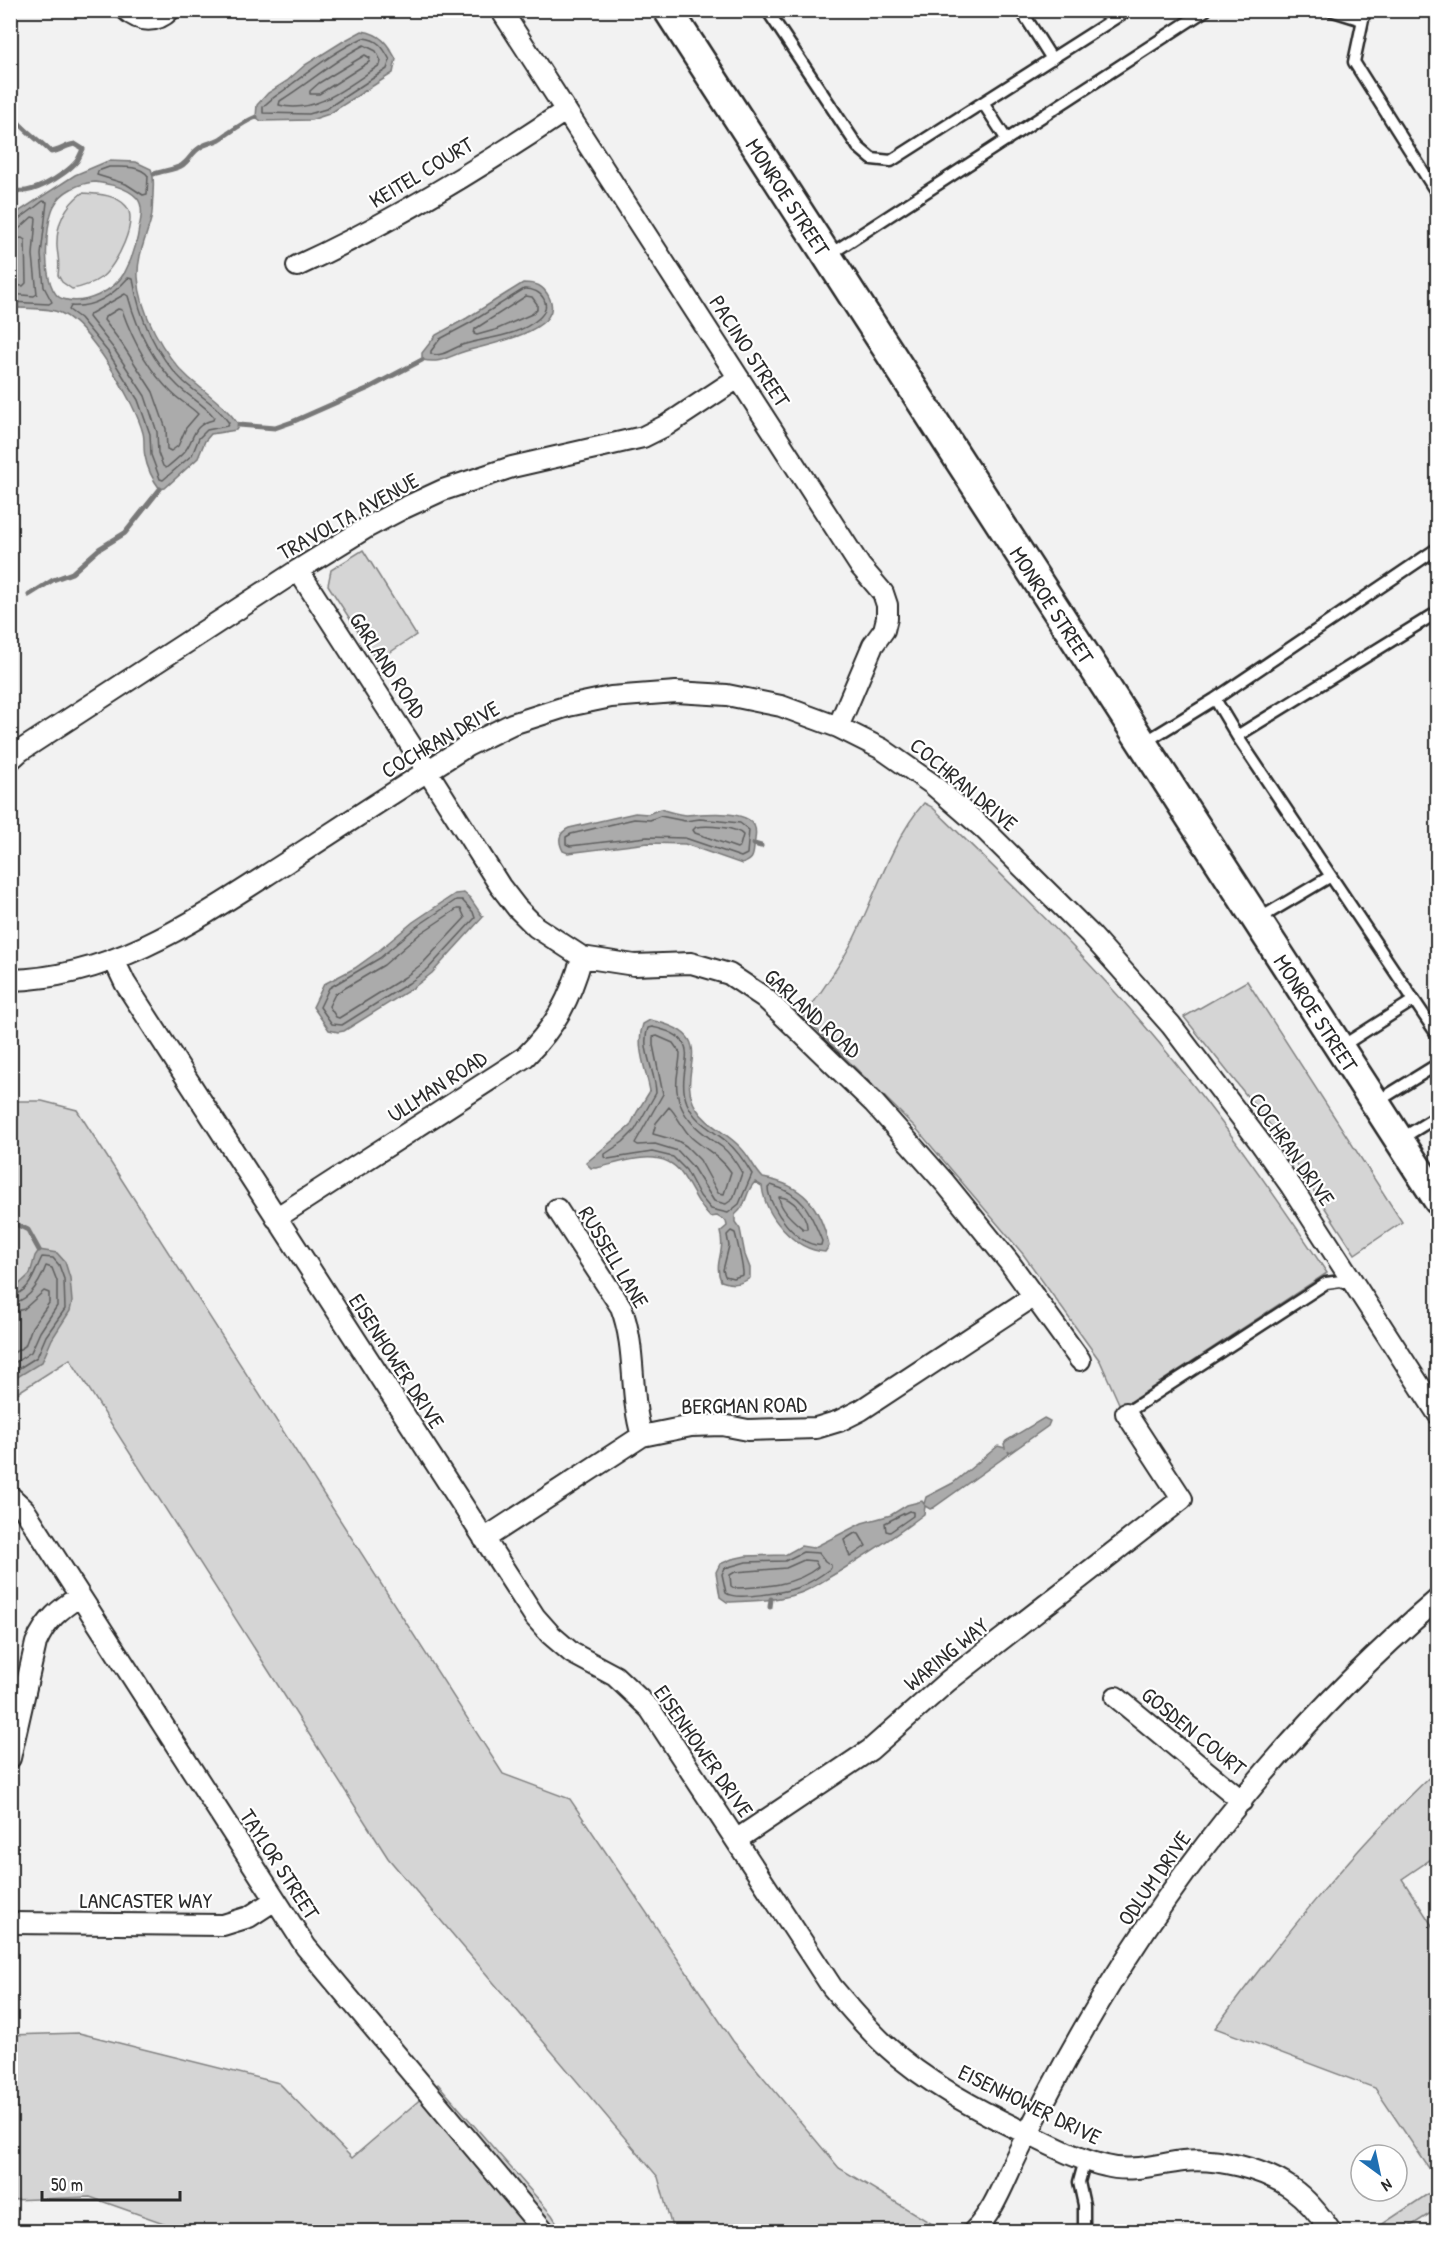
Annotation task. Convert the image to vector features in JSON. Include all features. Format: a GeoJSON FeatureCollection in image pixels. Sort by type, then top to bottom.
{"type":"FeatureCollection","features":[{"type":"Feature","properties":{"kind":"main road","name":"MONROE STREET"},"geometry":{"type":"LineString","coordinates":[[674,13],[827,256],[1437,1200]]}},
{"type":"Feature","properties":{"kind":"street"},"geometry":{"type":"LineString","coordinates":[[133,15],[153,20],[164,17],[170,10]]}},
{"type":"Feature","properties":{"kind":"street","name":"PACINO STREET"},"geometry":{"type":"LineString","coordinates":[[501,10],[860,566],[883,593],[887,605],[884,630],[873,645],[838,727]]}},
{"type":"Feature","properties":{"kind":"street","name":"KEITEL COURT"},"geometry":{"type":"LineString","coordinates":[[297,266],[362,235],[420,203],[565,111]]}},
{"type":"Feature","properties":{"kind":"street","name":"TRAVOLTA AVENUE"},"geometry":{"type":"LineString","coordinates":[[10,760],[20,751],[366,528],[443,490],[512,467],[643,437],[667,425],[738,378]]}},
{"type":"Feature","properties":{"kind":"street","name":"GARLAND ROAD"},"geometry":{"type":"LineString","coordinates":[[298,570],[500,886],[517,908],[536,927],[582,957],[634,965],[666,963],[700,965],[729,974],[765,998],[882,1112],[945,1183],[1034,1296],[1080,1360]]}},
{"type":"Feature","properties":{"kind":"street","name":"COCHRAN DRIVE"},"geometry":{"type":"LineString","coordinates":[[10,980],[51,976],[114,960],[170,935],[467,746],[512,724],[568,706],[611,697],[676,692],[727,695],[781,706],[838,727],[882,749],[932,784],[992,837],[1090,934],[1171,1025],[1253,1132],[1291,1186],[1437,1414]]}},
{"type":"Feature","properties":{"kind":"street","name":"ULLMAN ROAD"},"geometry":{"type":"LineString","coordinates":[[276,1218],[525,1057],[554,1024],[568,1000],[582,957]]}},
{"type":"Feature","properties":{"kind":"street","name":"EISENHOWER DRIVE"},"geometry":{"type":"LineString","coordinates":[[114,960],[125,983],[535,1617],[572,1653],[615,1677],[650,1709],[832,1987],[878,2037],[911,2067],[940,2087],[1028,2134],[1084,2160],[1108,2167],[1131,2169],[1197,2160],[1230,2164],[1255,2172],[1290,2188],[1319,2213],[1331,2232]]}},
{"type":"Feature","properties":{"kind":"street","name":"RUSSELL LANE"},"geometry":{"type":"LineString","coordinates":[[558,1209],[621,1307],[628,1324],[632,1342],[634,1402],[642,1436]]}},
{"type":"Feature","properties":{"kind":"street","name":"BERGMAN ROAD"},"geometry":{"type":"LineString","coordinates":[[484,1539],[642,1436],[691,1426],[722,1425],[748,1430],[780,1431],[816,1428],[839,1421],[861,1410],[1034,1296]]}},
{"type":"Feature","properties":{"kind":"street","name":"WARING WAY"},"geometry":{"type":"LineString","coordinates":[[735,1840],[870,1750],[955,1676],[1182,1499],[1126,1413]]}},
{"type":"Feature","properties":{"kind":"street","name":"TAYLOR STREET"},"geometry":{"type":"LineString","coordinates":[[10,1496],[24,1509],[275,1900],[320,1966],[545,2232]]}},
{"type":"Feature","properties":{"kind":"street"},"geometry":{"type":"LineString","coordinates":[[10,1758],[36,1643],[42,1630],[57,1611],[80,1596]]}},
{"type":"Feature","properties":{"kind":"street","name":"ODLUM DRIVE"},"geometry":{"type":"LineString","coordinates":[[973,2232],[995,2202],[1068,2057],[1124,1962],[1191,1866],[1242,1801],[1333,1696],[1437,1599]]}},
{"type":"Feature","properties":{"kind":"street","name":"GOSDEN COURT"},"geometry":{"type":"LineString","coordinates":[[1116,1698],[1242,1801]]}},
{"type":"Feature","properties":{"kind":"street","name":"LANCASTER WAY"},"geometry":{"type":"LineString","coordinates":[[10,1923],[223,1925],[249,1917],[275,1900]]}},
{"type":"Feature","properties":{"kind":"lane"},"geometry":{"type":"LineString","coordinates":[[767,10],[858,147],[872,159],[891,161],[1128,10]]}},
{"type":"Feature","properties":{"kind":"lane"},"geometry":{"type":"LineString","coordinates":[[1021,10],[1052,59]]}},
{"type":"Feature","properties":{"kind":"lane"},"geometry":{"type":"LineString","coordinates":[[827,256],[1206,10]]}},
{"type":"Feature","properties":{"kind":"lane"},"geometry":{"type":"LineString","coordinates":[[1330,10],[1364,15],[1354,62],[1437,195]]}},
{"type":"Feature","properties":{"kind":"lane"},"geometry":{"type":"LineString","coordinates":[[983,103],[1007,140]]}},
{"type":"Feature","properties":{"kind":"lane"},"geometry":{"type":"LineString","coordinates":[[1142,744],[1215,699],[1437,548]]}},
{"type":"Feature","properties":{"kind":"lane"},"geometry":{"type":"LineString","coordinates":[[1237,736],[1437,612]]}},
{"type":"Feature","properties":{"kind":"lane"},"geometry":{"type":"LineString","coordinates":[[1215,699],[1237,736],[1437,1036]]}},
{"type":"Feature","properties":{"kind":"lane"},"geometry":{"type":"LineString","coordinates":[[1256,920],[1330,876]]}},
{"type":"Feature","properties":{"kind":"lane"},"geometry":{"type":"LineString","coordinates":[[1339,1048],[1414,1000]]}},
{"type":"Feature","properties":{"kind":"lane"},"geometry":{"type":"LineString","coordinates":[[1375,1103],[1437,1064]]}},
{"type":"Feature","properties":{"kind":"lane"},"geometry":{"type":"LineString","coordinates":[[1399,1140],[1437,1116]]}},
{"type":"Feature","properties":{"kind":"lane"},"geometry":{"type":"LineString","coordinates":[[1126,1413],[1326,1283],[1341,1281],[1354,1286]]}},
{"type":"Feature","properties":{"kind":"lane"},"geometry":{"type":"LineString","coordinates":[[1084,2160],[1079,2182],[1084,2205],[1084,2232]]}},
{"type":"Feature","properties":{"kind":"shaded area"},"geometry":{"type":"Polygon","coordinates":[[[82,193],[106,195],[122,202],[129,213],[130,222],[124,243],[108,271],[91,283],[72,289],[62,282],[58,275],[57,239],[60,223],[66,210],[82,193]]]}},
{"type":"Feature","properties":{"kind":"shaded area"},"geometry":{"type":"Polygon","coordinates":[[[363,550],[416,635],[377,661],[328,585],[331,570],[363,550]]]}},
{"type":"Feature","properties":{"kind":"shaded area"},"geometry":{"type":"Polygon","coordinates":[[[924,803],[932,807],[1041,914],[1144,1025],[1239,1146],[1327,1273],[1121,1408],[1100,1361],[1023,1254],[915,1127],[804,1017],[846,953],[904,830],[924,803]]]}},
{"type":"Feature","properties":{"kind":"shaded area"},"geometry":{"type":"Polygon","coordinates":[[[1247,981],[1402,1222],[1355,1254],[1274,1130],[1184,1017],[1247,981]]]}},
{"type":"Feature","properties":{"kind":"shaded area"},"geometry":{"type":"Polygon","coordinates":[[[11,1101],[42,1101],[77,1110],[503,1774],[570,1799],[733,2041],[839,2168],[942,2230],[673,2231],[658,2177],[388,1858],[70,1359],[11,1397],[11,1101]]]}},
{"type":"Feature","properties":{"kind":"shaded area"},"geometry":{"type":"Polygon","coordinates":[[[1437,1770],[1437,1855],[1402,1879],[1437,1933],[1437,2180],[1375,2088],[1215,2028],[1320,1894],[1377,1830],[1437,1770]]]}},
{"type":"Feature","properties":{"kind":"shaded area"},"geometry":{"type":"Polygon","coordinates":[[[79,2033],[279,2083],[352,2158],[438,2084],[552,2215],[562,2231],[186,2231],[90,2197],[11,2200],[10,2035],[79,2033]]]}},
{"type":"Feature","properties":{"kind":"shaded area"},"geometry":{"type":"Polygon","coordinates":[[[1437,2188],[1437,2209],[1403,2231],[1372,2231],[1437,2188]]]}},
{"type":"Feature","properties":{"kind":"water"},"geometry":{"type":"Polygon","coordinates":[[[362,31],[379,37],[390,48],[396,59],[393,73],[329,114],[311,120],[261,121],[256,117],[257,105],[268,93],[287,81],[305,65],[362,31]]]}},
{"type":"Feature","properties":{"kind":"water"},"geometry":{"type":"Polygon","coordinates":[[[108,161],[136,162],[151,169],[154,182],[152,213],[138,269],[143,304],[154,332],[170,357],[189,378],[228,411],[239,425],[236,430],[211,434],[205,441],[198,458],[165,488],[160,489],[149,469],[144,453],[143,433],[131,403],[110,366],[85,333],[61,313],[43,309],[11,307],[10,221],[15,214],[75,175],[108,161]],[[95,182],[83,184],[66,192],[57,201],[51,215],[46,256],[48,271],[56,294],[63,299],[72,301],[89,299],[106,291],[125,272],[134,251],[141,217],[139,201],[133,194],[123,189],[95,182]]]}},
{"type":"Feature","properties":{"kind":"water"},"geometry":{"type":"Polygon","coordinates":[[[523,283],[539,286],[549,297],[551,309],[546,319],[536,327],[506,340],[440,360],[422,360],[422,353],[436,335],[523,283]]]}},
{"type":"Feature","properties":{"kind":"water"},"geometry":{"type":"Polygon","coordinates":[[[660,809],[684,815],[733,815],[749,820],[756,831],[754,851],[750,860],[742,864],[685,844],[648,843],[568,853],[561,847],[561,835],[569,828],[635,813],[648,814],[660,809]]]}},
{"type":"Feature","properties":{"kind":"water"},"geometry":{"type":"Polygon","coordinates":[[[464,893],[483,917],[432,973],[413,988],[344,1031],[329,1030],[313,1007],[324,984],[355,968],[413,922],[455,894],[464,893]]]}},
{"type":"Feature","properties":{"kind":"water"},"geometry":{"type":"Polygon","coordinates":[[[650,1020],[673,1027],[686,1035],[691,1045],[692,1056],[690,1094],[696,1108],[706,1120],[741,1148],[763,1178],[789,1186],[808,1200],[821,1219],[829,1246],[825,1252],[802,1245],[783,1230],[769,1209],[762,1186],[755,1182],[735,1215],[735,1222],[740,1229],[750,1268],[750,1278],[736,1284],[721,1281],[718,1268],[722,1246],[720,1232],[727,1226],[726,1221],[717,1216],[710,1217],[681,1173],[673,1165],[653,1158],[630,1160],[597,1168],[591,1168],[586,1163],[630,1126],[650,1091],[640,1041],[643,1024],[650,1020]]]}},
{"type":"Feature","properties":{"kind":"water"},"geometry":{"type":"Polygon","coordinates":[[[39,1250],[57,1253],[65,1262],[70,1278],[72,1302],[70,1311],[52,1339],[42,1362],[11,1381],[11,1292],[30,1274],[39,1250]]]}},
{"type":"Feature","properties":{"kind":"water"},"geometry":{"type":"Polygon","coordinates":[[[1044,1418],[1050,1421],[1048,1426],[1010,1453],[1008,1451],[1009,1454],[933,1508],[925,1506],[924,1514],[904,1529],[815,1586],[791,1596],[773,1599],[727,1602],[720,1597],[716,1572],[720,1564],[746,1556],[785,1555],[801,1546],[813,1548],[862,1523],[891,1515],[907,1505],[922,1501],[924,1504],[926,1497],[953,1483],[998,1446],[1005,1448],[1006,1441],[1044,1418]]]}},
{"type":"Feature","properties":{"kind":"waterway"},"geometry":{"type":"LineString","coordinates":[[10,112],[51,152],[75,144],[83,149],[72,167],[55,179],[26,191],[10,188]]}},
{"type":"Feature","properties":{"kind":"waterway"},"geometry":{"type":"LineString","coordinates":[[154,174],[181,166],[200,147],[220,139],[256,117]]}},
{"type":"Feature","properties":{"kind":"waterway"},"geometry":{"type":"LineString","coordinates":[[239,425],[275,428],[292,422],[369,388],[422,360]]}},
{"type":"Feature","properties":{"kind":"waterway"},"geometry":{"type":"LineString","coordinates":[[29,595],[53,580],[72,573],[99,549],[125,533],[160,489]]}},
{"type":"Feature","properties":{"kind":"waterway"},"geometry":{"type":"LineString","coordinates":[[754,844],[761,846]]}},
{"type":"Feature","properties":{"kind":"waterway"},"geometry":{"type":"LineString","coordinates":[[14,1223],[28,1230],[39,1250]]}},
{"type":"Feature","properties":{"kind":"waterway"},"geometry":{"type":"LineString","coordinates":[[770,1607],[771,1599]]}}]}
